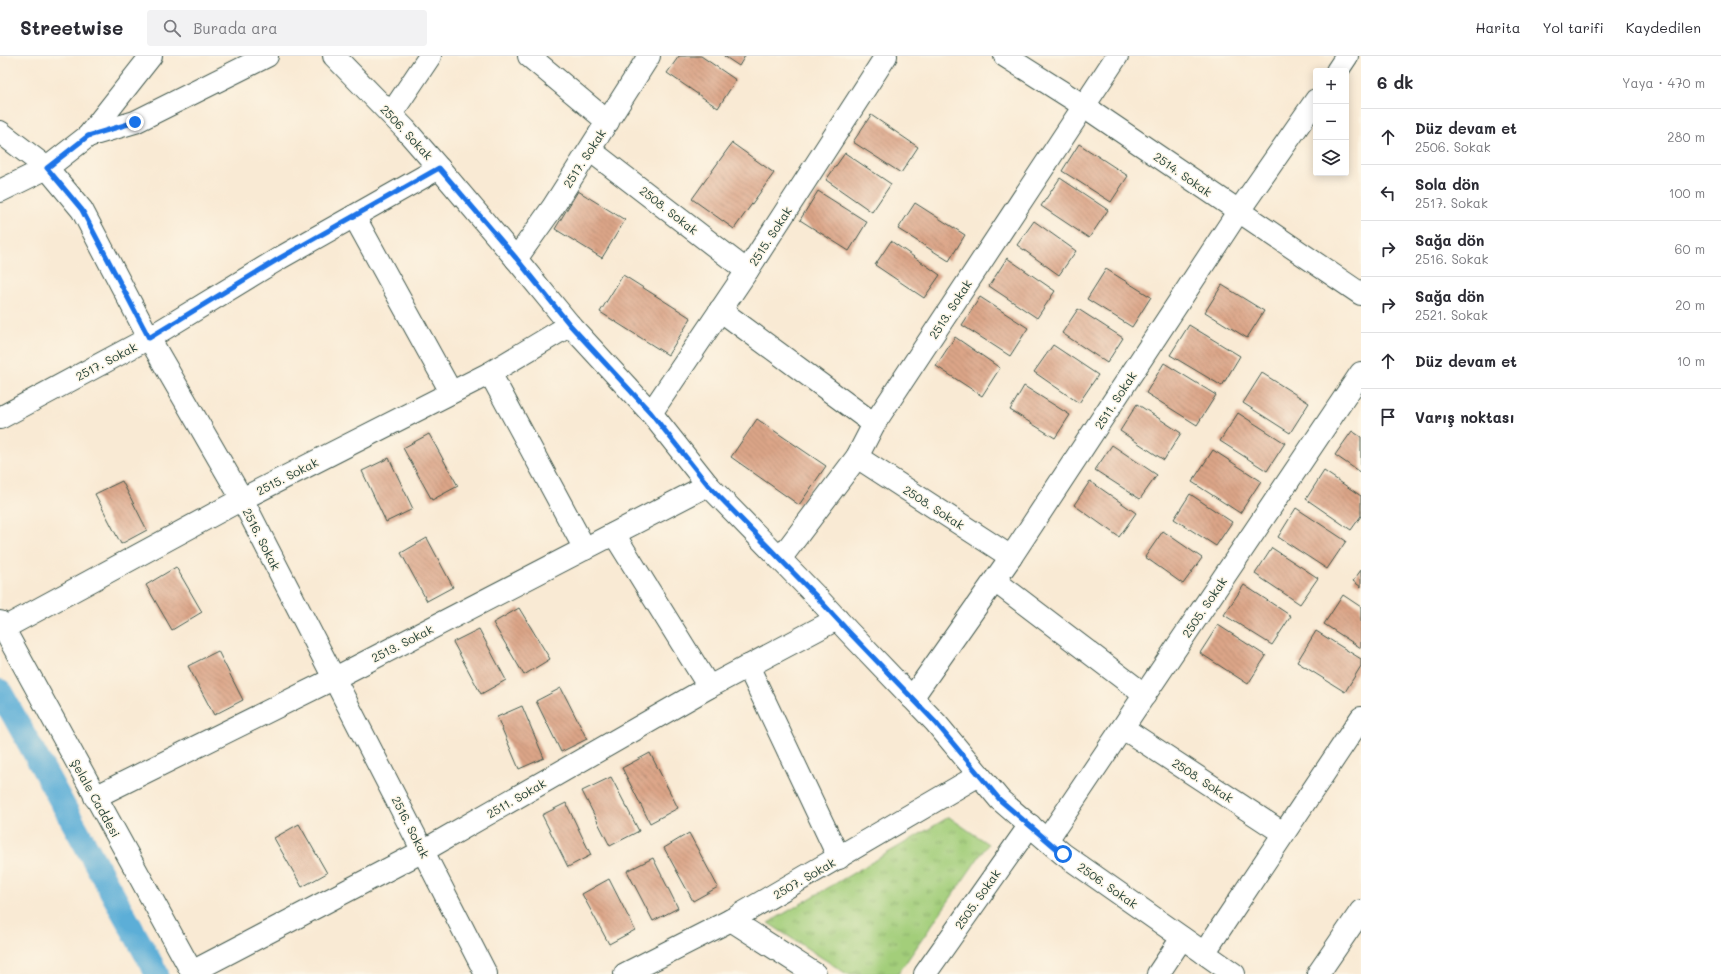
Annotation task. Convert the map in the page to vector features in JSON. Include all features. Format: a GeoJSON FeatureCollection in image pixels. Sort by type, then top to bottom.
{"type":"FeatureCollection","features":[{"type":"Feature","properties":{"kind":"street"},"geometry":{"type":"LineString","coordinates":[[0,191],[47,168],[88,136],[151,56]]}},
{"type":"Feature","properties":{"kind":"street"},"geometry":{"type":"LineString","coordinates":[[88,136],[135,122],[267,56]]}},
{"type":"Feature","properties":{"kind":"street","name":"2506. Sokak"},"geometry":{"type":"LineString","coordinates":[[334,56],[391,114],[439,168],[516,258],[570,325],[651,413],[708,485],[936,723],[1000,800],[1063,854],[1234,974]]}},
{"type":"Feature","properties":{"kind":"street"},"geometry":{"type":"LineString","coordinates":[[391,114],[430,56]]}},
{"type":"Feature","properties":{"kind":"street"},"geometry":{"type":"LineString","coordinates":[[529,56],[608,122]]}},
{"type":"Feature","properties":{"kind":"street","name":"2517. Sokak"},"geometry":{"type":"LineString","coordinates":[[516,258],[553,207],[649,56]]}},
{"type":"Feature","properties":{"kind":"street","name":"2515. Sokak"},"geometry":{"type":"LineString","coordinates":[[651,413],[747,271],[886,56]]}},
{"type":"Feature","properties":{"kind":"street","name":"2514. Sokak"},"geometry":{"type":"LineString","coordinates":[[1005,56],[1084,106],[1238,212],[1361,294]]}},
{"type":"Feature","properties":{"kind":"street","name":"2513. Sokak"},"geometry":{"type":"LineString","coordinates":[[780,559],[857,457],[874,424],[1117,56]]}},
{"type":"Feature","properties":{"kind":"street"},"geometry":{"type":"LineString","coordinates":[[1338,68],[1347,56]]}},
{"type":"Feature","properties":{"kind":"street","name":"2511. Sokak"},"geometry":{"type":"LineString","coordinates":[[912,698],[995,581],[1238,212],[1313,104]]}},
{"type":"Feature","properties":{"kind":"street","name":"2516. Sokak"},"geometry":{"type":"LineString","coordinates":[[0,132],[47,168],[82,210],[149,338],[242,499],[486,974]]}},
{"type":"Feature","properties":{"kind":"street","name":"2508. Sokak"},"geometry":{"type":"LineString","coordinates":[[590,150],[747,271]]}},
{"type":"Feature","properties":{"kind":"street","name":"2517. Sokak"},"geometry":{"type":"LineString","coordinates":[[0,418],[149,338],[280,258],[439,168]]}},
{"type":"Feature","properties":{"kind":"street"},"geometry":{"type":"LineString","coordinates":[[354,216],[452,392]]}},
{"type":"Feature","properties":{"kind":"street"},"geometry":{"type":"LineString","coordinates":[[720,310],[874,424]]}},
{"type":"Feature","properties":{"kind":"street","name":"2515. Sokak"},"geometry":{"type":"LineString","coordinates":[[2,625],[242,499],[490,373],[570,325]]}},
{"type":"Feature","properties":{"kind":"street"},"geometry":{"type":"LineString","coordinates":[[490,373],[584,549]]}},
{"type":"Feature","properties":{"kind":"street","name":"2505. Sokak"},"geometry":{"type":"LineString","coordinates":[[1047,840],[1361,373]]}},
{"type":"Feature","properties":{"kind":"street","name":"2508. Sokak"},"geometry":{"type":"LineString","coordinates":[[857,457],[1011,557]]}},
{"type":"Feature","properties":{"kind":"street","name":"2513. Sokak"},"geometry":{"type":"LineString","coordinates":[[95,797],[335,678],[708,485]]}},
{"type":"Feature","properties":{"kind":"street"},"geometry":{"type":"LineString","coordinates":[[614,534],[709,687]]}},
{"type":"Feature","properties":{"kind":"street"},"geometry":{"type":"LineString","coordinates":[[995,581],[1145,695]]}},
{"type":"Feature","properties":{"kind":"street","name":"2511. Sokak"},"geometry":{"type":"LineString","coordinates":[[193,973],[423,851],[709,687],[837,619]]}},
{"type":"Feature","properties":{"kind":"street","name":"Şelale Caddesi"},"geometry":{"type":"LineString","coordinates":[[2,625],[95,797],[193,973]]}},
{"type":"Feature","properties":{"kind":"street"},"geometry":{"type":"LineString","coordinates":[[748,666],[839,858]]}},
{"type":"Feature","properties":{"kind":"street","name":"2508. Sokak"},"geometry":{"type":"LineString","coordinates":[[1122,728],[1283,833]]}},
{"type":"Feature","properties":{"kind":"street"},"geometry":{"type":"LineString","coordinates":[[1204,953],[1283,833],[1357,731]]}},
{"type":"Feature","properties":{"kind":"street","name":"2507. Sokak"},"geometry":{"type":"LineString","coordinates":[[625,974],[651,969],[731,920],[979,775]]}},
{"type":"Feature","properties":{"kind":"street","name":"2505. Sokak"},"geometry":{"type":"LineString","coordinates":[[934,971],[1030,825]]}},
{"type":"Feature","properties":{"kind":"street"},"geometry":{"type":"LineString","coordinates":[[1318,974],[1361,911]]}},
{"type":"Feature","properties":{"kind":"street"},"geometry":{"type":"LineString","coordinates":[[731,920],[815,974]]}},
{"type":"Feature","properties":{"kind":"street"},"geometry":{"type":"LineString","coordinates":[[1158,974],[1182,938]]}},
{"type":"Feature","properties":{"kind":"green space"},"geometry":{"type":"Polygon","coordinates":[[[949,817],[988,844],[898,974],[847,974],[768,923],[949,817]]]}},
{"type":"Feature","properties":{"kind":"building"},"geometry":{"type":"Polygon","coordinates":[[[679,56],[701,56],[736,80],[718,108],[667,73],[679,56]]]}},
{"type":"Feature","properties":{"kind":"building"},"geometry":{"type":"Polygon","coordinates":[[[724,56],[745,56],[739,66],[724,56]]]}},
{"type":"Feature","properties":{"kind":"building"},"geometry":{"type":"Polygon","coordinates":[[[871,115],[918,147],[901,173],[853,142],[871,115]]]}},
{"type":"Feature","properties":{"kind":"building"},"geometry":{"type":"Polygon","coordinates":[[[732,143],[774,173],[734,229],[692,199],[732,143]]]}},
{"type":"Feature","properties":{"kind":"building"},"geometry":{"type":"Polygon","coordinates":[[[1079,144],[1128,176],[1111,202],[1062,171],[1079,144]]]}},
{"type":"Feature","properties":{"kind":"building"},"geometry":{"type":"Polygon","coordinates":[[[845,153],[891,184],[872,212],[826,180],[845,153]]]}},
{"type":"Feature","properties":{"kind":"building"},"geometry":{"type":"Polygon","coordinates":[[[1060,178],[1108,210],[1089,238],[1041,206],[1060,178]]]}},
{"type":"Feature","properties":{"kind":"building"},"geometry":{"type":"Polygon","coordinates":[[[578,191],[625,220],[602,258],[555,229],[578,191]]]}},
{"type":"Feature","properties":{"kind":"building"},"geometry":{"type":"Polygon","coordinates":[[[818,191],[867,222],[849,251],[800,220],[818,191]]]}},
{"type":"Feature","properties":{"kind":"building"},"geometry":{"type":"Polygon","coordinates":[[[915,203],[965,235],[949,261],[898,229],[915,203]]]}},
{"type":"Feature","properties":{"kind":"building"},"geometry":{"type":"Polygon","coordinates":[[[1034,221],[1076,251],[1059,275],[1017,245],[1034,221]]]}},
{"type":"Feature","properties":{"kind":"building"},"geometry":{"type":"Polygon","coordinates":[[[891,241],[940,275],[924,298],[875,265],[891,241]]]}},
{"type":"Feature","properties":{"kind":"building"},"geometry":{"type":"Polygon","coordinates":[[[1007,258],[1055,291],[1037,318],[989,286],[1007,258]]]}},
{"type":"Feature","properties":{"kind":"building"},"geometry":{"type":"Polygon","coordinates":[[[1106,269],[1151,297],[1132,327],[1087,299],[1106,269]]]}},
{"type":"Feature","properties":{"kind":"building"},"geometry":{"type":"Polygon","coordinates":[[[623,275],[691,318],[668,355],[600,312],[623,275]]]}},
{"type":"Feature","properties":{"kind":"building"},"geometry":{"type":"Polygon","coordinates":[[[1222,285],[1264,311],[1247,338],[1205,312],[1222,285]]]}},
{"type":"Feature","properties":{"kind":"building"},"geometry":{"type":"Polygon","coordinates":[[[980,297],[1028,328],[1010,356],[962,325],[980,297]]]}},
{"type":"Feature","properties":{"kind":"building"},"geometry":{"type":"Polygon","coordinates":[[[1078,309],[1123,338],[1107,363],[1062,333],[1078,309]]]}},
{"type":"Feature","properties":{"kind":"building"},"geometry":{"type":"Polygon","coordinates":[[[1189,325],[1240,356],[1222,386],[1170,355],[1189,325]]]}},
{"type":"Feature","properties":{"kind":"building"},"geometry":{"type":"Polygon","coordinates":[[[955,337],[1000,368],[982,396],[936,366],[955,337]]]}},
{"type":"Feature","properties":{"kind":"building"},"geometry":{"type":"Polygon","coordinates":[[[1053,345],[1098,375],[1079,403],[1034,372],[1053,345]]]}},
{"type":"Feature","properties":{"kind":"building"},"geometry":{"type":"Polygon","coordinates":[[[1164,363],[1216,395],[1197,425],[1146,393],[1164,363]]]}},
{"type":"Feature","properties":{"kind":"building"},"geometry":{"type":"Polygon","coordinates":[[[1262,373],[1309,403],[1290,433],[1243,403],[1262,373]]]}},
{"type":"Feature","properties":{"kind":"building"},"geometry":{"type":"Polygon","coordinates":[[[1024,386],[1070,415],[1055,438],[1010,410],[1024,386]]]}},
{"type":"Feature","properties":{"kind":"building"},"geometry":{"type":"Polygon","coordinates":[[[1137,404],[1181,433],[1164,460],[1120,431],[1137,404]]]}},
{"type":"Feature","properties":{"kind":"building"},"geometry":{"type":"Polygon","coordinates":[[[1238,413],[1285,443],[1267,471],[1220,441],[1238,413]]]}},
{"type":"Feature","properties":{"kind":"building"},"geometry":{"type":"Polygon","coordinates":[[[757,419],[826,466],[799,505],[731,457],[757,419]]]}},
{"type":"Feature","properties":{"kind":"building"},"geometry":{"type":"Polygon","coordinates":[[[1352,431],[1361,437],[1361,473],[1335,455],[1352,431]]]}},
{"type":"Feature","properties":{"kind":"building"},"geometry":{"type":"Polygon","coordinates":[[[429,434],[458,486],[432,500],[403,448],[429,434]]]}},
{"type":"Feature","properties":{"kind":"building"},"geometry":{"type":"Polygon","coordinates":[[[1112,445],[1157,475],[1140,499],[1095,470],[1112,445]]]}},
{"type":"Feature","properties":{"kind":"building"},"geometry":{"type":"Polygon","coordinates":[[[1213,450],[1261,481],[1240,513],[1192,482],[1213,450]]]}},
{"type":"Feature","properties":{"kind":"building"},"geometry":{"type":"Polygon","coordinates":[[[389,458],[413,509],[386,522],[362,471],[389,458]]]}},
{"type":"Feature","properties":{"kind":"building"},"geometry":{"type":"Polygon","coordinates":[[[1324,471],[1361,496],[1361,516],[1351,530],[1306,499],[1324,471]]]}},
{"type":"Feature","properties":{"kind":"building"},"geometry":{"type":"Polygon","coordinates":[[[122,481],[147,530],[121,544],[95,494],[122,481]]]}},
{"type":"Feature","properties":{"kind":"building"},"geometry":{"type":"Polygon","coordinates":[[[1090,481],[1136,513],[1119,537],[1074,505],[1090,481]]]}},
{"type":"Feature","properties":{"kind":"building"},"geometry":{"type":"Polygon","coordinates":[[[1190,494],[1232,522],[1216,546],[1174,519],[1190,494]]]}},
{"type":"Feature","properties":{"kind":"building"},"geometry":{"type":"Polygon","coordinates":[[[1296,508],[1346,541],[1327,569],[1278,537],[1296,508]]]}},
{"type":"Feature","properties":{"kind":"building"},"geometry":{"type":"Polygon","coordinates":[[[1163,531],[1202,558],[1183,584],[1145,557],[1163,531]]]}},
{"type":"Feature","properties":{"kind":"building"},"geometry":{"type":"Polygon","coordinates":[[[427,538],[453,587],[427,601],[401,553],[427,538]]]}},
{"type":"Feature","properties":{"kind":"building"},"geometry":{"type":"Polygon","coordinates":[[[1272,548],[1318,578],[1300,604],[1255,574],[1272,548]]]}},
{"type":"Feature","properties":{"kind":"building"},"geometry":{"type":"Polygon","coordinates":[[[176,567],[202,612],[172,630],[146,585],[176,567]]]}},
{"type":"Feature","properties":{"kind":"building"},"geometry":{"type":"Polygon","coordinates":[[[1361,570],[1361,587],[1353,581],[1361,570]]]}},
{"type":"Feature","properties":{"kind":"building"},"geometry":{"type":"Polygon","coordinates":[[[1244,585],[1291,616],[1272,645],[1224,615],[1244,585]]]}},
{"type":"Feature","properties":{"kind":"building"},"geometry":{"type":"Polygon","coordinates":[[[1343,595],[1361,607],[1361,648],[1324,624],[1343,595]]]}},
{"type":"Feature","properties":{"kind":"building"},"geometry":{"type":"Polygon","coordinates":[[[519,608],[550,659],[524,675],[493,623],[519,608]]]}},
{"type":"Feature","properties":{"kind":"building"},"geometry":{"type":"Polygon","coordinates":[[[1218,625],[1266,656],[1248,684],[1200,653],[1218,625]]]}},
{"type":"Feature","properties":{"kind":"building"},"geometry":{"type":"Polygon","coordinates":[[[479,629],[506,680],[481,694],[453,642],[479,629]]]}},
{"type":"Feature","properties":{"kind":"building"},"geometry":{"type":"Polygon","coordinates":[[[1316,631],[1361,659],[1361,666],[1345,692],[1297,662],[1316,631]]]}},
{"type":"Feature","properties":{"kind":"building"},"geometry":{"type":"Polygon","coordinates":[[[218,651],[243,700],[214,715],[188,666],[218,651]]]}},
{"type":"Feature","properties":{"kind":"building"},"geometry":{"type":"Polygon","coordinates":[[[561,688],[587,739],[561,752],[536,701],[561,688]]]}},
{"type":"Feature","properties":{"kind":"building"},"geometry":{"type":"Polygon","coordinates":[[[522,706],[544,758],[519,769],[497,717],[522,706]]]}},
{"type":"Feature","properties":{"kind":"building"},"geometry":{"type":"Polygon","coordinates":[[[650,753],[678,808],[650,823],[622,768],[650,753]]]}},
{"type":"Feature","properties":{"kind":"building"},"geometry":{"type":"Polygon","coordinates":[[[611,777],[639,831],[610,846],[582,791],[611,777]]]}},
{"type":"Feature","properties":{"kind":"building"},"geometry":{"type":"Polygon","coordinates":[[[566,803],[591,855],[568,867],[542,815],[566,803]]]}},
{"type":"Feature","properties":{"kind":"building"},"geometry":{"type":"Polygon","coordinates":[[[299,824],[327,873],[302,887],[274,838],[299,824]]]}},
{"type":"Feature","properties":{"kind":"building"},"geometry":{"type":"Polygon","coordinates":[[[689,833],[718,887],[693,901],[664,848],[689,833]]]}},
{"type":"Feature","properties":{"kind":"building"},"geometry":{"type":"Polygon","coordinates":[[[653,858],[678,908],[653,921],[627,871],[653,858]]]}},
{"type":"Feature","properties":{"kind":"building"},"geometry":{"type":"Polygon","coordinates":[[[609,879],[635,930],[609,944],[582,894],[609,879]]]}},
{"type":"Feature","properties":{"kind":"waterway"},"geometry":{"type":"LineString","coordinates":[[0,691],[157,974]]}},
{"type":"Feature","properties":{"kind":"route"},"geometry":{"type":"LineString","coordinates":[[135,122],[88,136],[47,168],[82,210],[149,338],[280,258],[439,168],[516,258],[570,325],[651,413],[708,485],[936,723],[1000,800],[1063,854]]}}]}
